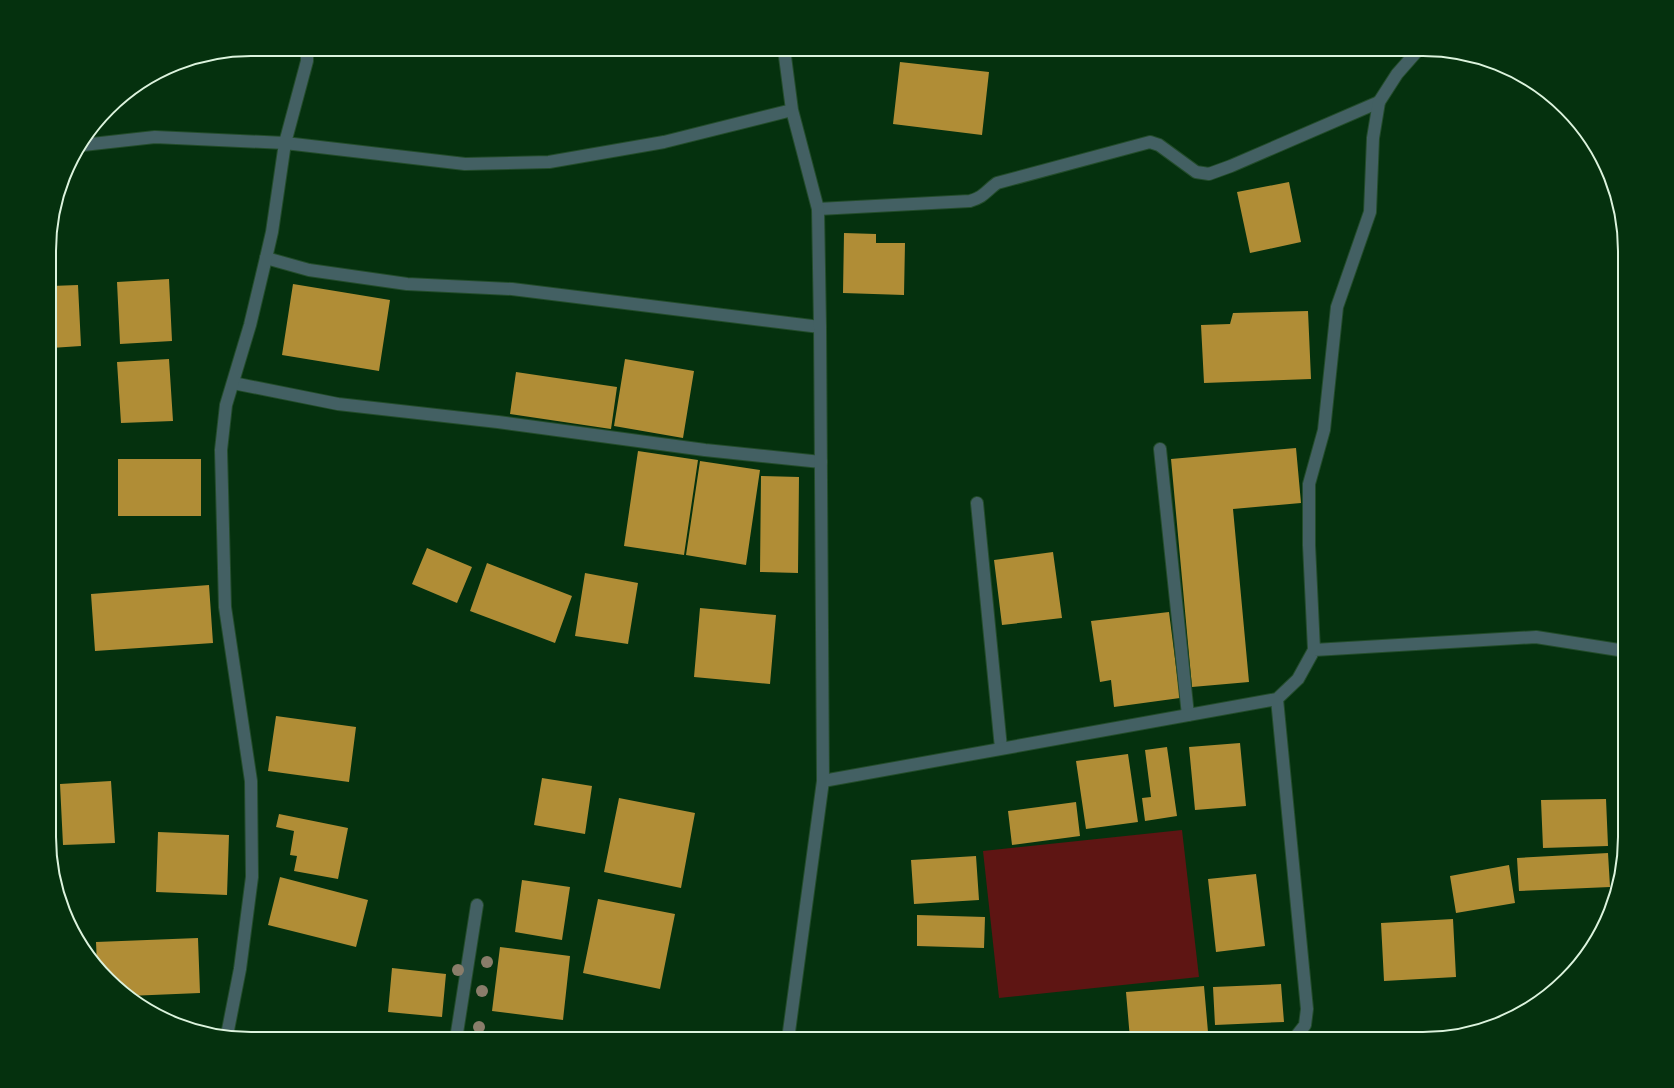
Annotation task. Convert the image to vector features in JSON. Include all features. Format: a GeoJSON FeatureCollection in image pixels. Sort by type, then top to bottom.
{"type":"FeatureCollection","features":[{"type":"Feature","properties":{"kind":"street"},"geometry":{"type":"LineString","coordinates":[[228,1030],[240,969],[252,877],[251,781],[225,607],[221,450],[226,404],[250,325],[266,258],[272,232],[285,143],[307,56]]}},
{"type":"Feature","properties":{"kind":"street"},"geometry":{"type":"LineString","coordinates":[[785,56],[792,110],[818,209],[824,781],[789,1032]]}},
{"type":"Feature","properties":{"kind":"street"},"geometry":{"type":"LineString","coordinates":[[824,781],[1278,699],[1298,679],[1314,650],[1309,545],[1309,484],[1324,430],[1337,306],[1370,212],[1373,138],[1379,102],[1397,74],[1413,56]]}},
{"type":"Feature","properties":{"kind":"street"},"geometry":{"type":"LineString","coordinates":[[818,209],[970,201],[981,198],[997,183],[1150,142],[1159,146],[1196,172],[1209,174],[1231,166],[1379,102]]}},
{"type":"Feature","properties":{"kind":"street"},"geometry":{"type":"LineString","coordinates":[[88,144],[155,137],[285,143],[464,164],[549,162],[664,142],[792,110]]}},
{"type":"Feature","properties":{"kind":"street"},"geometry":{"type":"LineString","coordinates":[[266,258],[309,270],[406,284],[512,289],[820,327]]}},
{"type":"Feature","properties":{"kind":"street"},"geometry":{"type":"LineString","coordinates":[[233,383],[338,404],[498,422],[704,450],[821,462]]}},
{"type":"Feature","properties":{"kind":"street"},"geometry":{"type":"LineString","coordinates":[[1160,449],[1188,715]]}},
{"type":"Feature","properties":{"kind":"street"},"geometry":{"type":"LineString","coordinates":[[977,502],[1001,748]]}},
{"type":"Feature","properties":{"kind":"street"},"geometry":{"type":"LineString","coordinates":[[1314,650],[1536,637],[1618,650]]}},
{"type":"Feature","properties":{"kind":"street"},"geometry":{"type":"LineString","coordinates":[[1278,699],[1307,1009],[1305,1025],[1300,1032]]}},
{"type":"Feature","properties":{"kind":"street"},"geometry":{"type":"LineString","coordinates":[[457,1032],[477,905]]}},
{"type":"Feature","properties":{"kind":"shaded area"},"geometry":{"type":"Polygon","coordinates":[[[1182,830],[1199,977],[999,998],[983,851],[1182,830]]]}},
{"type":"Feature","properties":{"kind":"building"},"geometry":{"type":"Polygon","coordinates":[[[900,62],[989,72],[982,135],[893,124],[900,62]]]}},
{"type":"Feature","properties":{"kind":"building"},"geometry":{"type":"Polygon","coordinates":[[[1289,182],[1301,242],[1250,253],[1237,192],[1289,182]]]}},
{"type":"Feature","properties":{"kind":"building"},"geometry":{"type":"Polygon","coordinates":[[[844,233],[876,234],[876,243],[905,243],[904,295],[843,293],[844,233]]]}},
{"type":"Feature","properties":{"kind":"building"},"geometry":{"type":"Polygon","coordinates":[[[169,279],[172,341],[120,344],[117,282],[169,279]]]}},
{"type":"Feature","properties":{"kind":"building"},"geometry":{"type":"Polygon","coordinates":[[[293,284],[390,300],[379,371],[282,355],[293,284]]]}},
{"type":"Feature","properties":{"kind":"building"},"geometry":{"type":"Polygon","coordinates":[[[78,285],[81,346],[56,348],[56,286],[78,285]]]}},
{"type":"Feature","properties":{"kind":"building"},"geometry":{"type":"Polygon","coordinates":[[[1308,311],[1311,379],[1204,383],[1201,325],[1230,324],[1233,313],[1308,311]]]}},
{"type":"Feature","properties":{"kind":"building"},"geometry":{"type":"Polygon","coordinates":[[[169,359],[173,421],[121,423],[117,362],[169,359]]]}},
{"type":"Feature","properties":{"kind":"building"},"geometry":{"type":"Polygon","coordinates":[[[625,359],[694,371],[683,438],[614,426],[625,359]]]}},
{"type":"Feature","properties":{"kind":"building"},"geometry":{"type":"Polygon","coordinates":[[[516,372],[617,387],[611,429],[510,414],[516,372]]]}},
{"type":"Feature","properties":{"kind":"building"},"geometry":{"type":"Polygon","coordinates":[[[1296,448],[1301,503],[1233,509],[1249,682],[1192,687],[1171,459],[1296,448]]]}},
{"type":"Feature","properties":{"kind":"building"},"geometry":{"type":"Polygon","coordinates":[[[638,451],[698,460],[684,555],[624,546],[638,451]]]}},
{"type":"Feature","properties":{"kind":"building"},"geometry":{"type":"Polygon","coordinates":[[[118,459],[201,459],[201,516],[118,516],[118,459]]]}},
{"type":"Feature","properties":{"kind":"building"},"geometry":{"type":"Polygon","coordinates":[[[700,461],[760,470],[746,565],[686,555],[700,461]]]}},
{"type":"Feature","properties":{"kind":"building"},"geometry":{"type":"Polygon","coordinates":[[[761,476],[799,477],[798,573],[760,572],[761,476]]]}},
{"type":"Feature","properties":{"kind":"building"},"geometry":{"type":"Polygon","coordinates":[[[427,548],[472,567],[457,603],[412,584],[427,548]]]}},
{"type":"Feature","properties":{"kind":"building"},"geometry":{"type":"Polygon","coordinates":[[[1053,552],[1062,618],[1002,625],[994,560],[1053,552]]]}},
{"type":"Feature","properties":{"kind":"building"},"geometry":{"type":"Polygon","coordinates":[[[487,563],[572,596],[555,643],[470,611],[487,563]]]}},
{"type":"Feature","properties":{"kind":"building"},"geometry":{"type":"Polygon","coordinates":[[[585,573],[638,583],[628,644],[575,636],[585,573]]]}},
{"type":"Feature","properties":{"kind":"building"},"geometry":{"type":"Polygon","coordinates":[[[209,585],[213,643],[95,651],[91,594],[209,585]]]}},
{"type":"Feature","properties":{"kind":"building"},"geometry":{"type":"Polygon","coordinates":[[[700,608],[776,615],[770,684],[694,677],[700,608]]]}},
{"type":"Feature","properties":{"kind":"building"},"geometry":{"type":"Polygon","coordinates":[[[1169,612],[1180,698],[1114,707],[1111,680],[1100,682],[1091,621],[1169,612]]]}},
{"type":"Feature","properties":{"kind":"building"},"geometry":{"type":"Polygon","coordinates":[[[276,716],[356,727],[349,782],[268,771],[276,716]]]}},
{"type":"Feature","properties":{"kind":"building"},"geometry":{"type":"Polygon","coordinates":[[[1240,743],[1246,806],[1195,810],[1189,747],[1240,743]]]}},
{"type":"Feature","properties":{"kind":"building"},"geometry":{"type":"Polygon","coordinates":[[[1167,747],[1177,816],[1145,821],[1142,798],[1151,797],[1145,750],[1167,747]]]}},
{"type":"Feature","properties":{"kind":"building"},"geometry":{"type":"Polygon","coordinates":[[[1128,754],[1138,822],[1086,829],[1076,761],[1128,754]]]}},
{"type":"Feature","properties":{"kind":"building"},"geometry":{"type":"Polygon","coordinates":[[[542,778],[592,786],[585,834],[534,825],[542,778]]]}},
{"type":"Feature","properties":{"kind":"building"},"geometry":{"type":"Polygon","coordinates":[[[111,781],[115,843],[63,845],[60,784],[111,781]]]}},
{"type":"Feature","properties":{"kind":"building"},"geometry":{"type":"Polygon","coordinates":[[[619,798],[695,813],[681,888],[604,872],[619,798]]]}},
{"type":"Feature","properties":{"kind":"building"},"geometry":{"type":"Polygon","coordinates":[[[1606,799],[1608,846],[1543,848],[1541,800],[1606,799]]]}},
{"type":"Feature","properties":{"kind":"building"},"geometry":{"type":"Polygon","coordinates":[[[1076,802],[1080,836],[1012,845],[1008,811],[1076,802]]]}},
{"type":"Feature","properties":{"kind":"building"},"geometry":{"type":"Polygon","coordinates":[[[279,814],[348,828],[338,879],[294,871],[297,856],[290,855],[294,831],[276,827],[279,814]]]}},
{"type":"Feature","properties":{"kind":"building"},"geometry":{"type":"Polygon","coordinates":[[[158,832],[229,835],[227,895],[156,892],[158,832]]]}},
{"type":"Feature","properties":{"kind":"building"},"geometry":{"type":"Polygon","coordinates":[[[1608,853],[1610,887],[1519,891],[1517,858],[1608,853]]]}},
{"type":"Feature","properties":{"kind":"building"},"geometry":{"type":"Polygon","coordinates":[[[976,856],[979,900],[914,904],[911,860],[976,856]]]}},
{"type":"Feature","properties":{"kind":"building"},"geometry":{"type":"Polygon","coordinates":[[[1509,865],[1515,903],[1456,913],[1450,876],[1509,865]]]}},
{"type":"Feature","properties":{"kind":"building"},"geometry":{"type":"Polygon","coordinates":[[[1256,874],[1265,946],[1216,952],[1208,879],[1256,874]]]}},
{"type":"Feature","properties":{"kind":"building"},"geometry":{"type":"Polygon","coordinates":[[[280,877],[368,900],[356,947],[268,925],[280,877]]]}},
{"type":"Feature","properties":{"kind":"building"},"geometry":{"type":"Polygon","coordinates":[[[522,880],[570,887],[562,940],[515,932],[522,880]]]}},
{"type":"Feature","properties":{"kind":"building"},"geometry":{"type":"Polygon","coordinates":[[[598,899],[675,914],[660,989],[583,973],[598,899]]]}},
{"type":"Feature","properties":{"kind":"building"},"geometry":{"type":"Polygon","coordinates":[[[917,915],[985,917],[984,948],[917,946],[917,915]]]}},
{"type":"Feature","properties":{"kind":"building"},"geometry":{"type":"Polygon","coordinates":[[[1453,919],[1456,977],[1384,981],[1381,923],[1453,919]]]}},
{"type":"Feature","properties":{"kind":"building"},"geometry":{"type":"Polygon","coordinates":[[[198,938],[200,993],[138,996],[122,984],[97,957],[96,942],[198,938]]]}},
{"type":"Feature","properties":{"kind":"building"},"geometry":{"type":"Polygon","coordinates":[[[500,947],[570,956],[563,1020],[492,1011],[500,947]]]}},
{"type":"Feature","properties":{"kind":"building"},"geometry":{"type":"Polygon","coordinates":[[[392,968],[446,974],[442,1017],[388,1012],[392,968]]]}},
{"type":"Feature","properties":{"kind":"building"},"geometry":{"type":"Polygon","coordinates":[[[1281,984],[1284,1022],[1215,1025],[1213,987],[1281,984]]]}},
{"type":"Feature","properties":{"kind":"building"},"geometry":{"type":"Polygon","coordinates":[[[1204,986],[1208,1032],[1129,1032],[1126,992],[1204,986]]]}}]}
